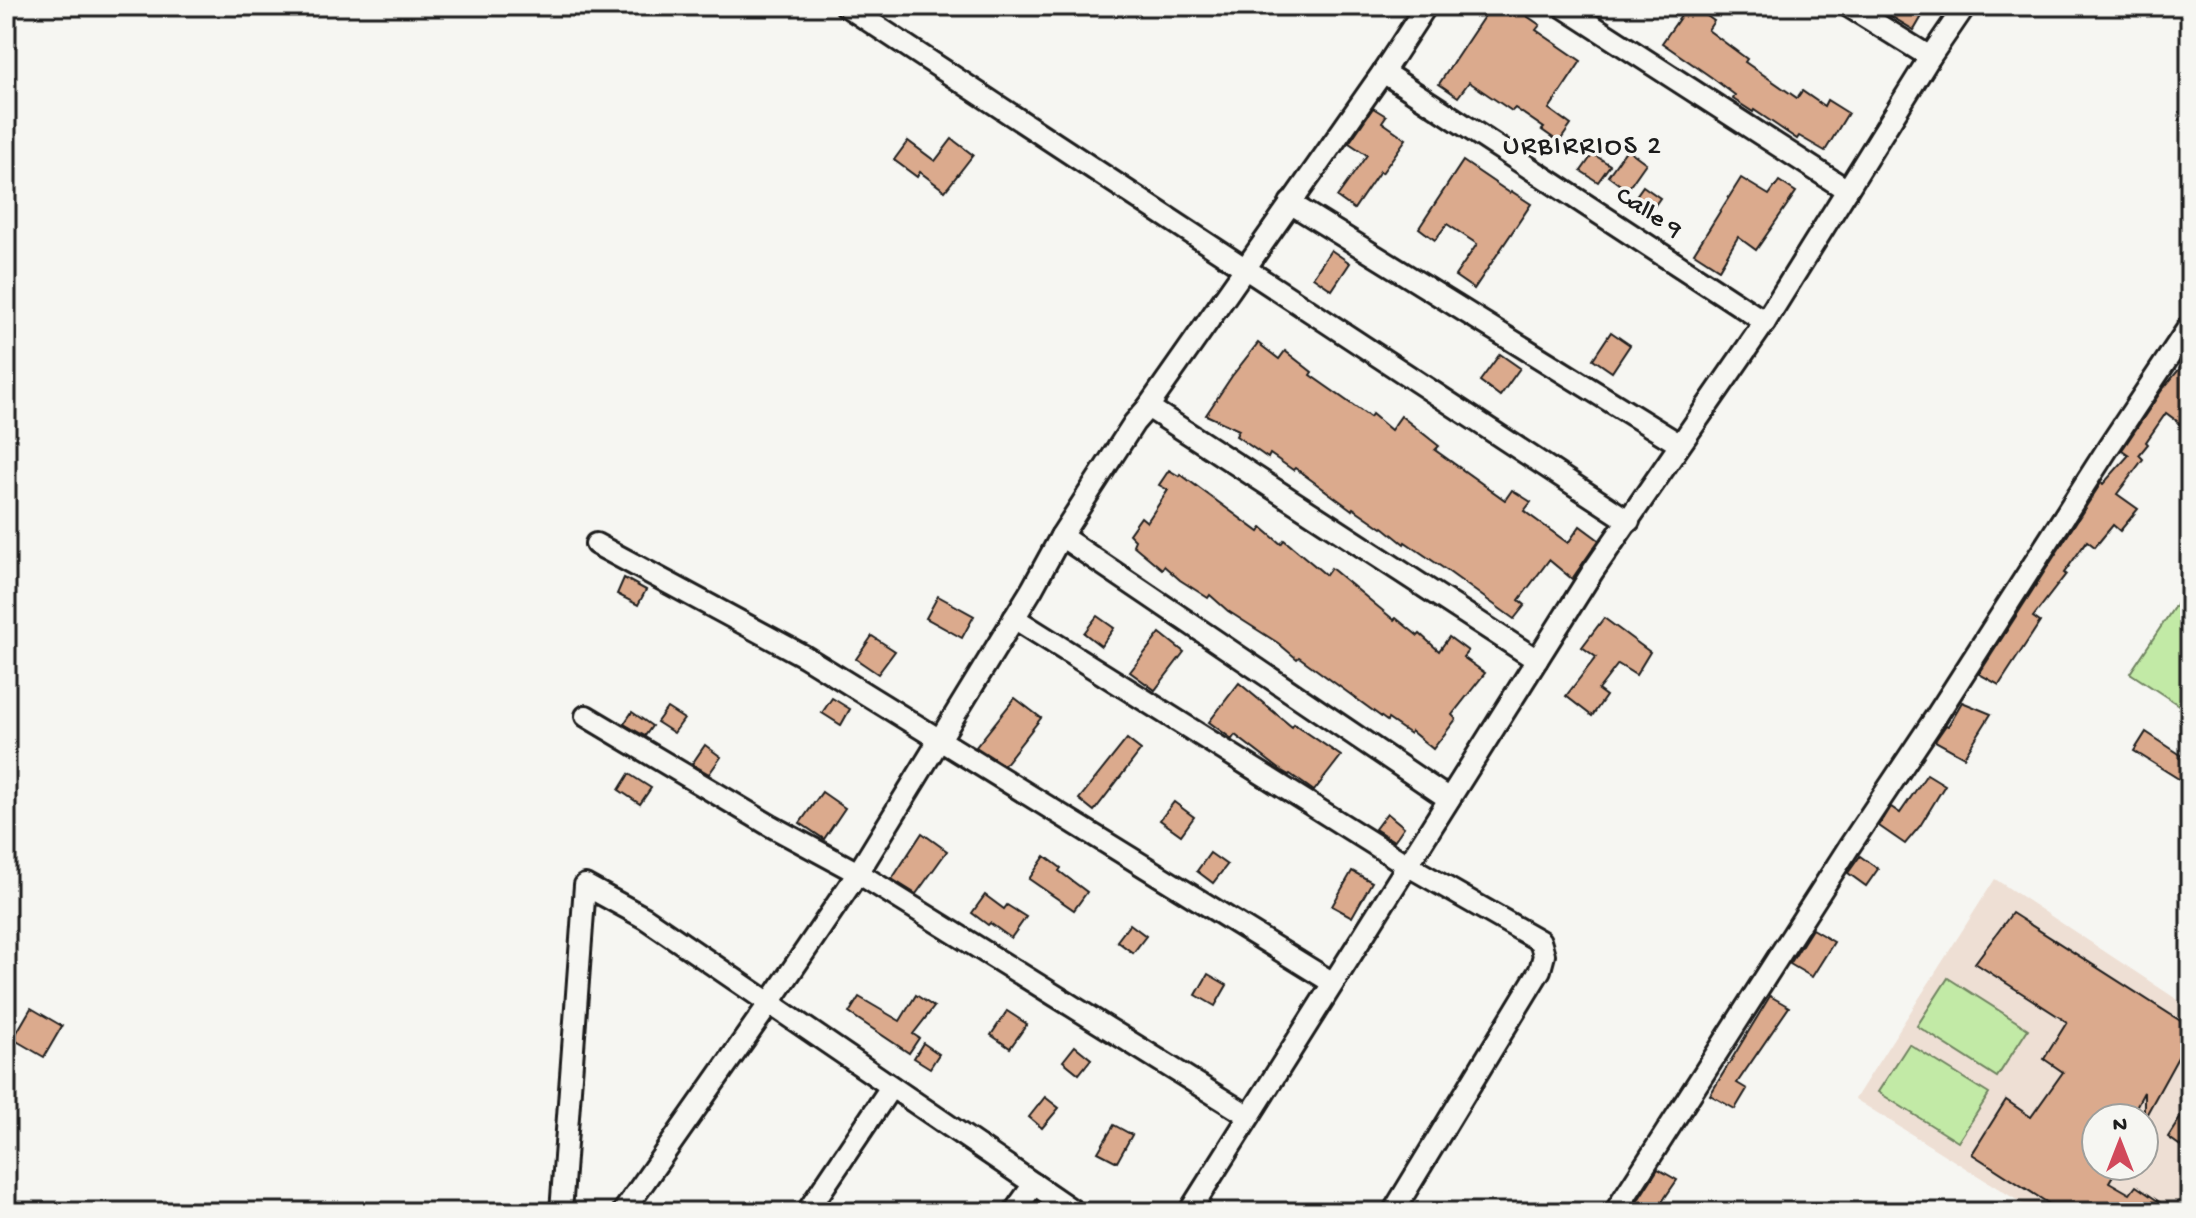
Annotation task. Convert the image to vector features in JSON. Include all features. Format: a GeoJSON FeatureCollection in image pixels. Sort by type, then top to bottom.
{"type":"FeatureCollection","features":[{"type":"Feature","properties":{"kind":"street"},"geometry":{"type":"LineString","coordinates":[[846,6],[1629,521]]}},
{"type":"Feature","properties":{"kind":"street"},"geometry":{"type":"LineString","coordinates":[[623,1212],[858,873],[1061,536],[1134,423],[1383,72],[1426,6]]}},
{"type":"Feature","properties":{"kind":"street"},"geometry":{"type":"LineString","coordinates":[[1562,6],[1847,190]]}},
{"type":"Feature","properties":{"kind":"street"},"geometry":{"type":"LineString","coordinates":[[1848,6],[1930,57]]}},
{"type":"Feature","properties":{"kind":"street"},"geometry":{"type":"LineString","coordinates":[[1189,1212],[1593,571],[1765,322],[1965,6]]}},
{"type":"Feature","properties":{"kind":"street","name":"Calle 9"},"geometry":{"type":"LineString","coordinates":[[1383,72],[1765,322]]}},
{"type":"Feature","properties":{"kind":"street"},"geometry":{"type":"LineString","coordinates":[[1290,203],[1679,444]]}},
{"type":"Feature","properties":{"kind":"street"},"geometry":{"type":"LineString","coordinates":[[1615,1212],[2190,325]]}},
{"type":"Feature","properties":{"kind":"street"},"geometry":{"type":"LineString","coordinates":[[1148,407],[1537,660]]}},
{"type":"Feature","properties":{"kind":"street"},"geometry":{"type":"LineString","coordinates":[[1061,536],[1449,799]]}},
{"type":"Feature","properties":{"kind":"street"},"geometry":{"type":"LineString","coordinates":[[596,544],[804,656],[1333,983]]}},
{"type":"Feature","properties":{"kind":"street"},"geometry":{"type":"LineString","coordinates":[[1014,618],[1407,865],[1540,941],[1544,955],[1540,970],[1393,1212]]}},
{"type":"Feature","properties":{"kind":"street"},"geometry":{"type":"LineString","coordinates":[[586,716],[708,790],[858,873],[1249,1116]]}},
{"type":"Feature","properties":{"kind":"street"},"geometry":{"type":"LineString","coordinates":[[561,1212],[585,885],[645,918],[1075,1212]]}},
{"type":"Feature","properties":{"kind":"street"},"geometry":{"type":"LineString","coordinates":[[807,1212],[891,1087]]}},
{"type":"Feature","properties":{"kind":"street"},"geometry":{"type":"LineString","coordinates":[[1014,1212],[1034,1184]]}},
{"type":"Feature","properties":{"kind":"shaded area"},"geometry":{"type":"Polygon","coordinates":[[[1995,879],[2190,1008],[2190,1212],[2036,1212],[1855,1099],[1995,879]]]}},
{"type":"Feature","properties":{"kind":"green space"},"geometry":{"type":"Polygon","coordinates":[[[2187,588],[2190,590],[2190,692],[2180,706],[2130,673],[2187,588]]]}},
{"type":"Feature","properties":{"kind":"green space"},"geometry":{"type":"Polygon","coordinates":[[[1948,978],[2028,1029],[1997,1077],[1917,1026],[1948,978]]]}},
{"type":"Feature","properties":{"kind":"green space"},"geometry":{"type":"Polygon","coordinates":[[[1909,1044],[1989,1094],[1958,1142],[1878,1092],[1909,1044]]]}},
{"type":"Feature","properties":{"kind":"building"},"geometry":{"type":"Polygon","coordinates":[[[1491,6],[1512,6],[1540,25],[1536,30],[1581,61],[1549,109],[1571,125],[1559,142],[1515,108],[1512,111],[1469,82],[1458,97],[1439,84],[1491,6]]]}},
{"type":"Feature","properties":{"kind":"building"},"geometry":{"type":"Polygon","coordinates":[[[1688,6],[1693,6],[1714,21],[1708,30],[1747,59],[1745,62],[1797,98],[1802,91],[1824,106],[1827,100],[1848,113],[1825,151],[1799,136],[1797,139],[1733,99],[1735,95],[1662,43],[1688,6]]]}},
{"type":"Feature","properties":{"kind":"building"},"geometry":{"type":"Polygon","coordinates":[[[1874,6],[1928,6],[1914,30],[1874,6]]]}},
{"type":"Feature","properties":{"kind":"building"},"geometry":{"type":"Polygon","coordinates":[[[1373,108],[1386,116],[1382,122],[1406,139],[1354,209],[1337,197],[1367,155],[1349,143],[1373,108]]]}},
{"type":"Feature","properties":{"kind":"building"},"geometry":{"type":"Polygon","coordinates":[[[952,139],[973,155],[945,191],[920,172],[917,177],[894,160],[908,141],[935,161],[952,139]]]}},
{"type":"Feature","properties":{"kind":"building"},"geometry":{"type":"Polygon","coordinates":[[[1627,149],[1646,163],[1627,190],[1608,176],[1627,149]]]}},
{"type":"Feature","properties":{"kind":"building"},"geometry":{"type":"Polygon","coordinates":[[[1593,154],[1610,165],[1598,182],[1581,171],[1593,154]]]}},
{"type":"Feature","properties":{"kind":"building"},"geometry":{"type":"Polygon","coordinates":[[[1463,161],[1531,204],[1474,289],[1455,276],[1477,244],[1447,224],[1435,240],[1419,228],[1463,161]]]}},
{"type":"Feature","properties":{"kind":"building"},"geometry":{"type":"Polygon","coordinates":[[[1741,178],[1769,195],[1779,181],[1796,192],[1756,250],[1738,237],[1719,269],[1694,253],[1741,178]]]}},
{"type":"Feature","properties":{"kind":"building"},"geometry":{"type":"Polygon","coordinates":[[[1643,186],[1660,198],[1648,215],[1631,203],[1643,186]]]}},
{"type":"Feature","properties":{"kind":"building"},"geometry":{"type":"Polygon","coordinates":[[[1331,250],[1350,263],[1332,290],[1313,277],[1331,250]]]}},
{"type":"Feature","properties":{"kind":"building"},"geometry":{"type":"Polygon","coordinates":[[[1611,332],[1630,345],[1612,372],[1593,359],[1611,332]]]}},
{"type":"Feature","properties":{"kind":"building"},"geometry":{"type":"Polygon","coordinates":[[[1258,343],[1279,359],[1285,351],[1312,372],[1310,375],[1370,417],[1372,414],[1391,430],[1401,416],[1439,446],[1435,450],[1505,500],[1512,490],[1531,502],[1524,511],[1568,543],[1580,526],[1599,540],[1572,579],[1549,560],[1519,600],[1525,605],[1514,619],[1295,468],[1293,470],[1270,454],[1268,458],[1236,436],[1239,430],[1206,415],[1258,343]]]}},
{"type":"Feature","properties":{"kind":"building"},"geometry":{"type":"Polygon","coordinates":[[[1500,354],[1520,368],[1500,396],[1480,381],[1500,354]]]}},
{"type":"Feature","properties":{"kind":"building"},"geometry":{"type":"Polygon","coordinates":[[[2190,356],[2190,410],[2181,424],[2166,413],[2139,455],[2143,459],[2117,494],[2138,509],[2120,531],[2113,525],[2095,547],[2087,541],[2033,617],[2040,622],[1999,685],[1979,674],[2101,483],[2129,455],[2122,450],[2162,390],[2190,356]]]}},
{"type":"Feature","properties":{"kind":"building"},"geometry":{"type":"Polygon","coordinates":[[[1169,470],[1180,474],[1259,532],[1262,528],[1281,544],[1284,540],[1326,575],[1331,568],[1394,620],[1396,618],[1418,636],[1420,634],[1439,651],[1449,637],[1468,651],[1463,657],[1485,673],[1452,715],[1456,719],[1433,749],[1411,731],[1410,734],[1387,721],[1299,657],[1297,659],[1210,595],[1208,598],[1164,566],[1162,569],[1133,545],[1135,540],[1129,534],[1141,517],[1147,522],[1168,490],[1159,485],[1169,470]]]}},
{"type":"Feature","properties":{"kind":"building"},"geometry":{"type":"Polygon","coordinates":[[[624,578],[646,590],[638,605],[617,594],[624,578]]]}},
{"type":"Feature","properties":{"kind":"building"},"geometry":{"type":"Polygon","coordinates":[[[938,596],[974,616],[962,638],[926,618],[938,596]]]}},
{"type":"Feature","properties":{"kind":"building"},"geometry":{"type":"Polygon","coordinates":[[[1097,616],[1114,628],[1101,646],[1084,633],[1097,616]]]}},
{"type":"Feature","properties":{"kind":"building"},"geometry":{"type":"Polygon","coordinates":[[[1604,618],[1650,652],[1636,675],[1618,664],[1598,690],[1606,696],[1592,716],[1566,696],[1596,657],[1582,647],[1604,618]]]}},
{"type":"Feature","properties":{"kind":"building"},"geometry":{"type":"Polygon","coordinates":[[[1160,633],[1184,652],[1155,690],[1130,672],[1160,633]]]}},
{"type":"Feature","properties":{"kind":"building"},"geometry":{"type":"Polygon","coordinates":[[[872,636],[895,651],[878,674],[856,659],[872,636]]]}},
{"type":"Feature","properties":{"kind":"building"},"geometry":{"type":"Polygon","coordinates":[[[1239,683],[1292,727],[1294,724],[1341,756],[1314,791],[1235,735],[1232,739],[1209,722],[1239,683]]]}},
{"type":"Feature","properties":{"kind":"building"},"geometry":{"type":"Polygon","coordinates":[[[832,698],[850,709],[841,725],[822,713],[832,698]]]}},
{"type":"Feature","properties":{"kind":"building"},"geometry":{"type":"Polygon","coordinates":[[[1015,698],[1041,718],[1004,765],[976,747],[1015,698]]]}},
{"type":"Feature","properties":{"kind":"building"},"geometry":{"type":"Polygon","coordinates":[[[1962,702],[1991,714],[1964,757],[1935,741],[1962,702]]]}},
{"type":"Feature","properties":{"kind":"building"},"geometry":{"type":"Polygon","coordinates":[[[667,708],[684,719],[674,733],[657,722],[667,708]]]}},
{"type":"Feature","properties":{"kind":"building"},"geometry":{"type":"Polygon","coordinates":[[[632,712],[652,726],[645,736],[624,724],[632,712]]]}},
{"type":"Feature","properties":{"kind":"building"},"geometry":{"type":"Polygon","coordinates":[[[2146,732],[2190,761],[2190,786],[2134,751],[2146,732]]]}},
{"type":"Feature","properties":{"kind":"building"},"geometry":{"type":"Polygon","coordinates":[[[1127,739],[1141,750],[1094,811],[1079,799],[1127,739]]]}},
{"type":"Feature","properties":{"kind":"building"},"geometry":{"type":"Polygon","coordinates":[[[705,745],[721,757],[709,774],[692,764],[705,745]]]}},
{"type":"Feature","properties":{"kind":"building"},"geometry":{"type":"Polygon","coordinates":[[[629,774],[651,788],[640,804],[619,790],[629,774]]]}},
{"type":"Feature","properties":{"kind":"building"},"geometry":{"type":"Polygon","coordinates":[[[1927,774],[1945,785],[1905,844],[1879,826],[1891,807],[1900,813],[1927,774]]]}},
{"type":"Feature","properties":{"kind":"building"},"geometry":{"type":"Polygon","coordinates":[[[822,792],[845,808],[824,839],[800,823],[822,792]]]}},
{"type":"Feature","properties":{"kind":"building"},"geometry":{"type":"Polygon","coordinates":[[[1174,802],[1194,817],[1181,835],[1160,820],[1174,802]]]}},
{"type":"Feature","properties":{"kind":"building"},"geometry":{"type":"Polygon","coordinates":[[[1387,813],[1404,827],[1394,841],[1375,829],[1387,813]]]}},
{"type":"Feature","properties":{"kind":"building"},"geometry":{"type":"Polygon","coordinates":[[[922,833],[947,851],[916,894],[892,879],[922,833]]]}},
{"type":"Feature","properties":{"kind":"building"},"geometry":{"type":"Polygon","coordinates":[[[1210,853],[1227,865],[1213,883],[1197,871],[1210,853]]]}},
{"type":"Feature","properties":{"kind":"building"},"geometry":{"type":"Polygon","coordinates":[[[1045,856],[1087,892],[1074,910],[1029,879],[1045,856]]]}},
{"type":"Feature","properties":{"kind":"building"},"geometry":{"type":"Polygon","coordinates":[[[1860,856],[1878,869],[1866,886],[1848,873],[1860,856]]]}},
{"type":"Feature","properties":{"kind":"building"},"geometry":{"type":"Polygon","coordinates":[[[1352,871],[1372,882],[1352,917],[1332,906],[1352,871]]]}},
{"type":"Feature","properties":{"kind":"building"},"geometry":{"type":"Polygon","coordinates":[[[985,895],[1004,909],[1007,905],[1026,917],[1011,938],[972,913],[985,895]]]}},
{"type":"Feature","properties":{"kind":"building"},"geometry":{"type":"Polygon","coordinates":[[[2012,913],[2190,1027],[2190,1055],[2182,1050],[2153,1102],[2144,1102],[2144,1092],[2139,1102],[2080,1102],[2080,1182],[2109,1182],[2130,1194],[2136,1186],[2174,1212],[2062,1212],[1972,1154],[2006,1100],[2031,1117],[2063,1072],[2044,1059],[2067,1022],[1975,963],[2012,913]]]}},
{"type":"Feature","properties":{"kind":"building"},"geometry":{"type":"Polygon","coordinates":[[[1130,924],[1146,936],[1133,953],[1117,941],[1130,924]]]}},
{"type":"Feature","properties":{"kind":"building"},"geometry":{"type":"Polygon","coordinates":[[[1812,929],[1834,942],[1812,977],[1790,964],[1812,929]]]}},
{"type":"Feature","properties":{"kind":"building"},"geometry":{"type":"Polygon","coordinates":[[[1208,974],[1227,985],[1215,1006],[1196,995],[1208,974]]]}},
{"type":"Feature","properties":{"kind":"building"},"geometry":{"type":"Polygon","coordinates":[[[916,995],[934,1007],[913,1034],[919,1038],[909,1053],[849,1013],[859,997],[900,1021],[916,995]]]}},
{"type":"Feature","properties":{"kind":"building"},"geometry":{"type":"Polygon","coordinates":[[[1770,996],[1789,1007],[1737,1083],[1747,1089],[1735,1109],[1710,1095],[1770,996]]]}},
{"type":"Feature","properties":{"kind":"building"},"geometry":{"type":"Polygon","coordinates":[[[31,1008],[62,1026],[44,1057],[13,1039],[31,1008]]]}},
{"type":"Feature","properties":{"kind":"building"},"geometry":{"type":"Polygon","coordinates":[[[1007,1011],[1027,1024],[1010,1048],[991,1035],[1007,1011]]]}},
{"type":"Feature","properties":{"kind":"building"},"geometry":{"type":"Polygon","coordinates":[[[923,1043],[939,1054],[930,1068],[914,1058],[923,1043]]]}},
{"type":"Feature","properties":{"kind":"building"},"geometry":{"type":"Polygon","coordinates":[[[1075,1046],[1091,1059],[1079,1074],[1063,1061],[1075,1046]]]}},
{"type":"Feature","properties":{"kind":"building"},"geometry":{"type":"Polygon","coordinates":[[[1045,1097],[1059,1108],[1042,1128],[1029,1117],[1045,1097]]]}},
{"type":"Feature","properties":{"kind":"building"},"geometry":{"type":"Polygon","coordinates":[[[2190,1103],[2190,1135],[2182,1147],[2168,1137],[2190,1103]]]}},
{"type":"Feature","properties":{"kind":"building"},"geometry":{"type":"Polygon","coordinates":[[[1114,1125],[1132,1135],[1117,1162],[1098,1152],[1114,1125]]]}},
{"type":"Feature","properties":{"kind":"building"},"geometry":{"type":"Polygon","coordinates":[[[1658,1169],[1677,1180],[1655,1212],[1631,1211],[1658,1169]]]}},
{"type":"Feature","properties":{"kind":"district","name":"URBIRRIOS 2"},"geometry":{"type":"Point","coordinates":[1583,147]}}]}
